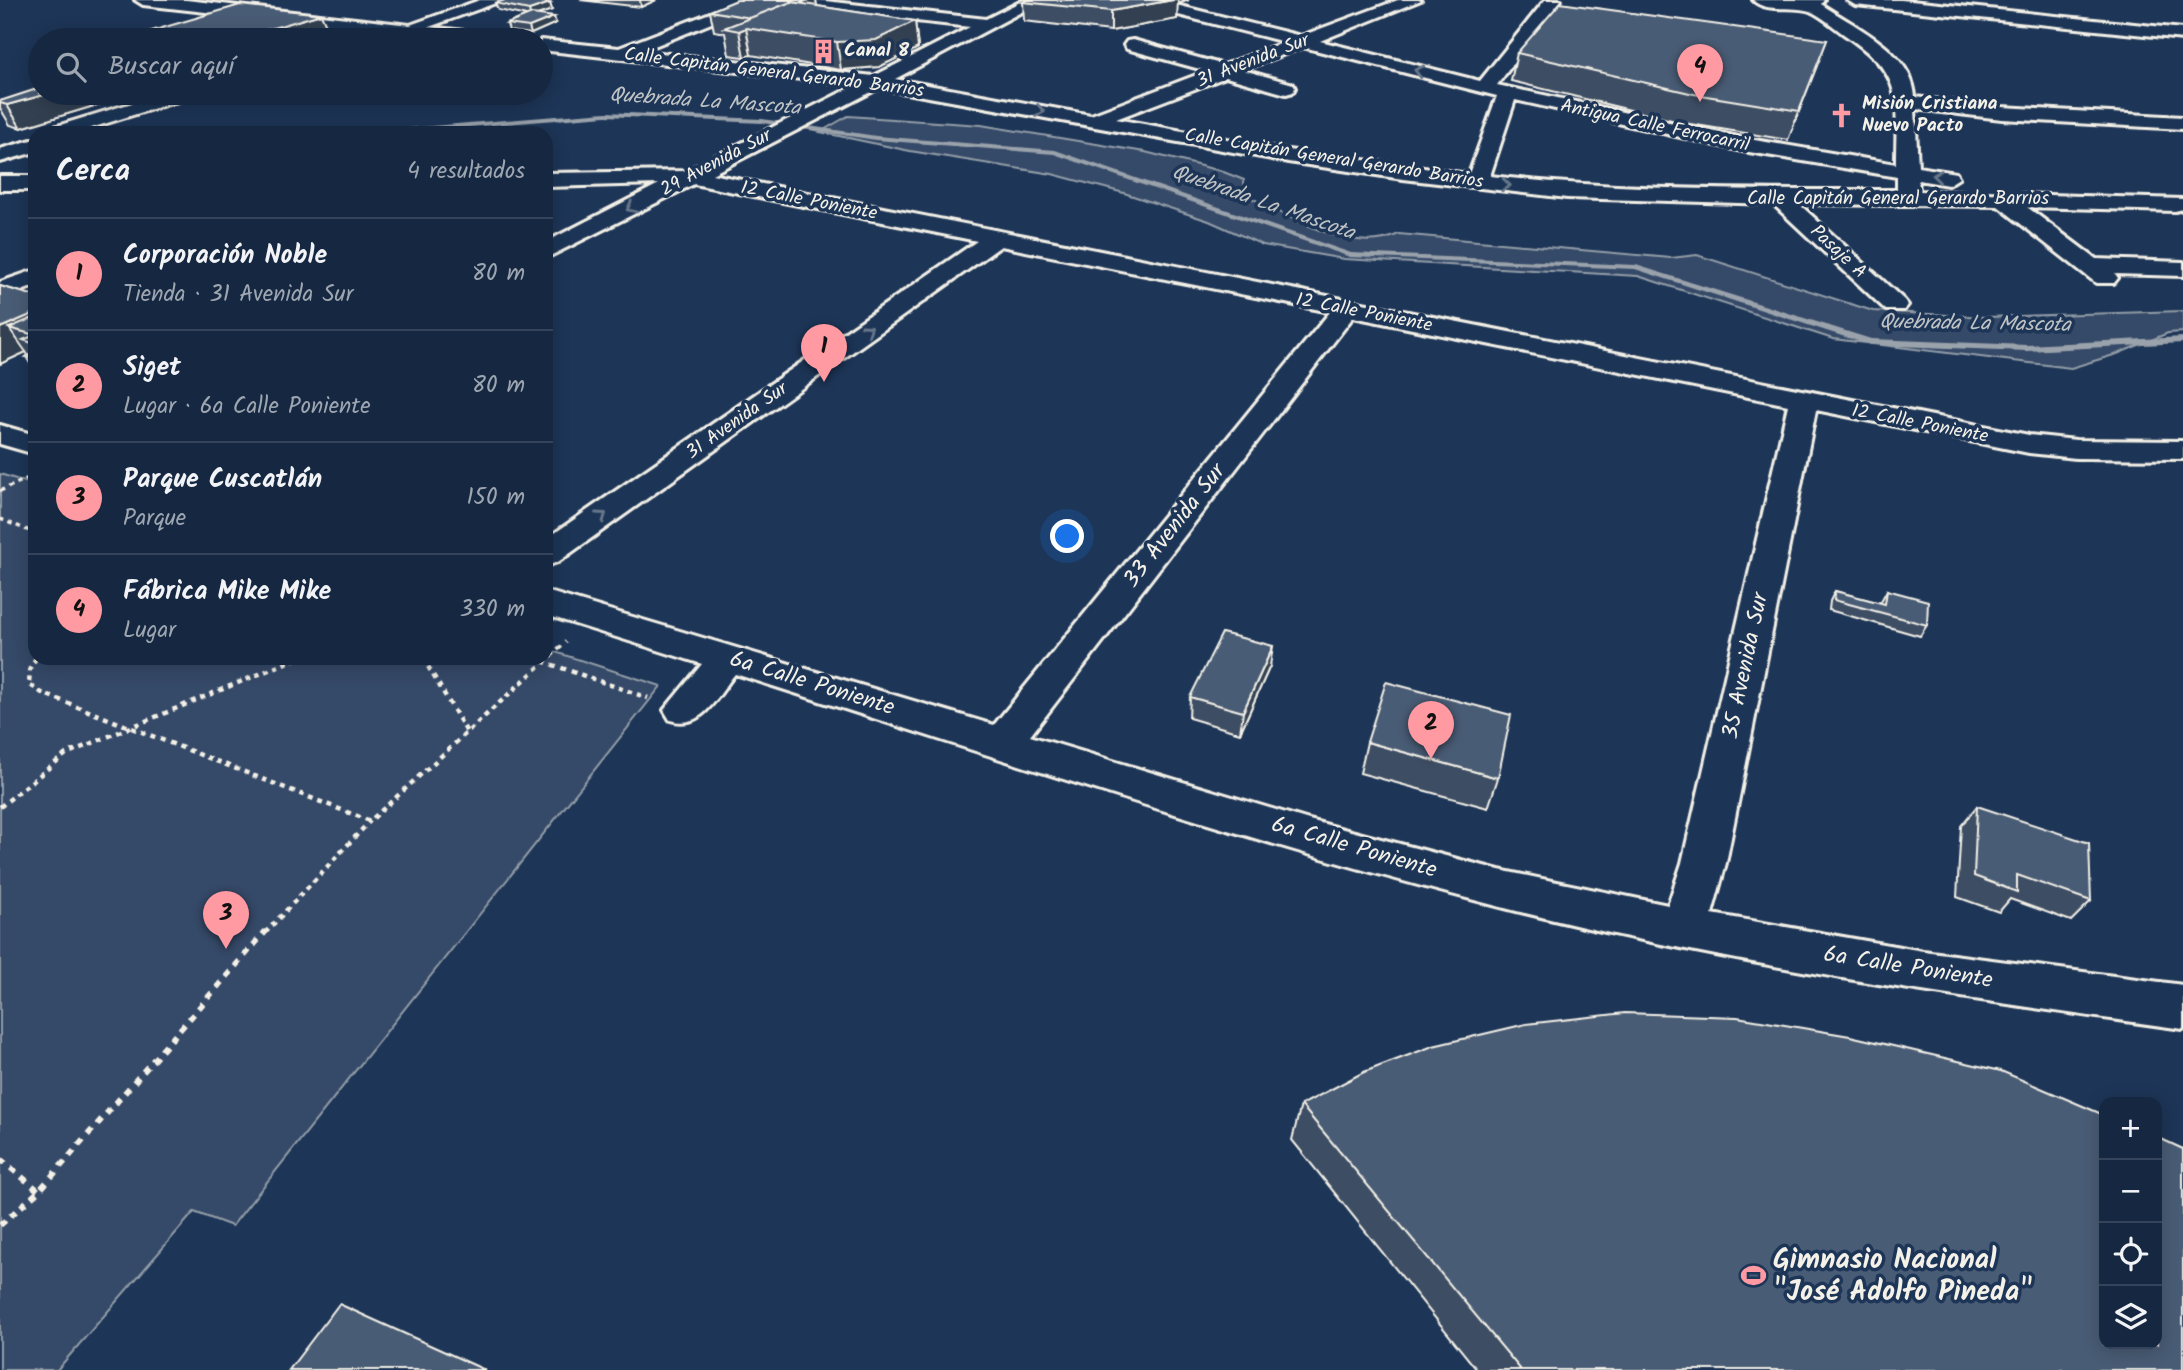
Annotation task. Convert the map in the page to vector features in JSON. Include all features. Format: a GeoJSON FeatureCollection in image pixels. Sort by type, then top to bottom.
{"type":"FeatureCollection","features":[{"type":"Feature","properties":{"kind":"street"},"geometry":{"type":"LineString","coordinates":[[143,0],[171,1],[389,28]]}},
{"type":"Feature","properties":{"kind":"street"},"geometry":{"type":"LineString","coordinates":[[401,28],[480,0]]}},
{"type":"Feature","properties":{"kind":"street"},"geometry":{"type":"LineString","coordinates":[[401,28],[496,0]]}},
{"type":"Feature","properties":{"kind":"street"},"geometry":{"type":"LineString","coordinates":[[618,54],[758,0]]}},
{"type":"Feature","properties":{"kind":"street"},"geometry":{"type":"LineString","coordinates":[[773,0],[988,24]]}},
{"type":"Feature","properties":{"kind":"street","name":"29 Avenida Sur"},"geometry":{"type":"LineString","coordinates":[[553,247],[873,81],[1036,0]]}},
{"type":"Feature","properties":{"kind":"street","name":"Antigua Calle Ferrocarril"},"geometry":{"type":"LineString","coordinates":[[1137,0],[1690,136],[1906,172],[2179,204]]}},
{"type":"Feature","properties":{"kind":"street","name":"31 Avenida Sur"},"geometry":{"type":"LineString","coordinates":[[1093,121],[1413,0]]}},
{"type":"Feature","properties":{"kind":"street"},"geometry":{"type":"LineString","coordinates":[[1485,87],[1553,0]]}},
{"type":"Feature","properties":{"kind":"street"},"geometry":{"type":"LineString","coordinates":[[1761,0],[1815,3],[1892,64],[1903,83],[1908,197]]}},
{"type":"Feature","properties":{"kind":"street"},"geometry":{"type":"LineString","coordinates":[[1856,0],[2000,8],[2183,34]]}},
{"type":"Feature","properties":{"kind":"street"},"geometry":{"type":"LineString","coordinates":[[229,28],[273,15]]}},
{"type":"Feature","properties":{"kind":"street"},"geometry":{"type":"LineString","coordinates":[[1133,45],[1286,88]]}},
{"type":"Feature","properties":{"kind":"street","name":"Calle Capitán General Gerardo Barrios"},"geometry":{"type":"LineString","coordinates":[[553,46],[873,81],[1311,160],[1477,181],[1632,195],[1782,199],[1908,197],[2179,204]]}},
{"type":"Feature","properties":{"kind":"street"},"geometry":{"type":"LineString","coordinates":[[1477,181],[1508,93]]}},
{"type":"Feature","properties":{"kind":"street"},"geometry":{"type":"LineString","coordinates":[[1905,102],[2043,116],[2183,123]]}},
{"type":"Feature","properties":{"kind":"street"},"geometry":{"type":"LineString","coordinates":[[77,126],[145,105]]}},
{"type":"Feature","properties":{"kind":"street"},"geometry":{"type":"LineString","coordinates":[[95,126],[162,105]]}},
{"type":"Feature","properties":{"kind":"street"},"geometry":{"type":"LineString","coordinates":[[0,150],[28,141]]}},
{"type":"Feature","properties":{"kind":"street"},"geometry":{"type":"LineString","coordinates":[[0,156],[28,147]]}},
{"type":"Feature","properties":{"kind":"street","name":"12 Calle Poniente"},"geometry":{"type":"LineString","coordinates":[[553,180],[692,177],[1803,402],[2029,444],[2076,449],[2183,450]]}},
{"type":"Feature","properties":{"kind":"street"},"geometry":{"type":"LineString","coordinates":[[0,183],[28,183]]}},
{"type":"Feature","properties":{"kind":"street","name":"Pasaje A"},"geometry":{"type":"LineString","coordinates":[[1782,199],[1895,305]]}},
{"type":"Feature","properties":{"kind":"street"},"geometry":{"type":"LineString","coordinates":[[2003,199],[2097,272],[2183,269]]}},
{"type":"Feature","properties":{"kind":"street","name":"31 Avenida Sur"},"geometry":{"type":"LineString","coordinates":[[553,550],[997,238]]}},
{"type":"Feature","properties":{"kind":"street"},"geometry":{"type":"LineString","coordinates":[[0,291],[28,280]]}},
{"type":"Feature","properties":{"kind":"street","name":"33 Avenida Sur"},"geometry":{"type":"LineString","coordinates":[[1003,742],[1346,309]]}},
{"type":"Feature","properties":{"kind":"street","name":"35 Avenida Sur"},"geometry":{"type":"LineString","coordinates":[[1684,929],[1704,863],[1803,402]]}},
{"type":"Feature","properties":{"kind":"street"},"geometry":{"type":"LineString","coordinates":[[0,434],[28,443]]}},
{"type":"Feature","properties":{"kind":"street","name":"6a Calle Poniente"},"geometry":{"type":"LineString","coordinates":[[553,605],[1379,857],[1499,888],[1684,929],[1923,972],[2183,1007]]}},
{"type":"Feature","properties":{"kind":"street"},"geometry":{"type":"LineString","coordinates":[[684,710],[728,659]]}},
{"type":"Feature","properties":{"kind":"path"},"geometry":{"type":"LineString","coordinates":[[0,491],[28,478]]}},
{"type":"Feature","properties":{"kind":"path"},"geometry":{"type":"LineString","coordinates":[[0,519],[28,530]]}},
{"type":"Feature","properties":{"kind":"path"},"geometry":{"type":"LineString","coordinates":[[32,665],[29,684],[42,693],[370,821]]}},
{"type":"Feature","properties":{"kind":"path"},"geometry":{"type":"LineString","coordinates":[[0,807],[66,754],[281,665]]}},
{"type":"Feature","properties":{"kind":"path"},"geometry":{"type":"LineString","coordinates":[[428,665],[468,734]]}},
{"type":"Feature","properties":{"kind":"path"},"geometry":{"type":"LineString","coordinates":[[0,1224],[39,1191],[242,957],[370,821],[544,665]]}},
{"type":"Feature","properties":{"kind":"path"},"geometry":{"type":"LineString","coordinates":[[552,665],[684,710]]}},
{"type":"Feature","properties":{"kind":"path"},"geometry":{"type":"LineString","coordinates":[[0,1159],[39,1191]]}},
{"type":"Feature","properties":{"kind":"shaded area"},"geometry":{"type":"Polygon","coordinates":[[[848,116],[981,125],[1145,152],[1221,171],[1244,180],[1245,195],[1320,231],[1341,237],[1380,240],[1399,234],[1671,258],[1697,255],[1873,311],[1986,317],[2183,311],[2183,332],[2168,333],[2117,354],[2071,368],[1833,339],[1638,276],[1344,259],[1263,245],[1209,221],[1124,193],[1052,174],[910,151],[820,132],[848,116]]]}},
{"type":"Feature","properties":{"kind":"shaded area"},"geometry":{"type":"Polygon","coordinates":[[[0,474],[28,483],[28,665],[553,665],[553,651],[661,686],[232,1226],[194,1212],[57,1370],[0,1370],[0,474]]]}},
{"type":"Feature","properties":{"kind":"building"},"geometry":{"type":"Polygon","coordinates":[[[505,0],[550,3],[529,10],[495,3],[505,0]]]}},
{"type":"Feature","properties":{"kind":"building"},"geometry":{"type":"Polygon","coordinates":[[[737,0],[808,0],[791,2],[751,18],[710,11],[737,0]]]}},
{"type":"Feature","properties":{"kind":"building"},"geometry":{"type":"Polygon","coordinates":[[[1173,0],[1111,11],[1023,2],[1173,0]]]}},
{"type":"Feature","properties":{"kind":"building"},"geometry":{"type":"Polygon","coordinates":[[[791,2],[915,21],[876,40],[837,42],[746,28],[739,31],[724,28],[791,2]]]}},
{"type":"Feature","properties":{"kind":"building"},"geometry":{"type":"Polygon","coordinates":[[[1560,3],[1827,40],[1799,111],[1694,94],[1517,53],[1560,3]]]}},
{"type":"Feature","properties":{"kind":"building"},"geometry":{"type":"Polygon","coordinates":[[[240,5],[321,14],[273,28],[162,28],[240,5]]]}},
{"type":"Feature","properties":{"kind":"building"},"geometry":{"type":"Polygon","coordinates":[[[532,14],[554,17],[529,27],[507,24],[532,14]]]}},
{"type":"Feature","properties":{"kind":"building"},"geometry":{"type":"Polygon","coordinates":[[[28,92],[28,99],[7,105],[0,101],[28,92]]]}},
{"type":"Feature","properties":{"kind":"building"},"geometry":{"type":"Polygon","coordinates":[[[0,286],[28,294],[28,316],[0,328],[0,286]]]}},
{"type":"Feature","properties":{"kind":"building"},"geometry":{"type":"Polygon","coordinates":[[[28,320],[28,333],[9,328],[28,320]]]}},
{"type":"Feature","properties":{"kind":"building"},"geometry":{"type":"Polygon","coordinates":[[[1887,590],[1928,601],[1927,625],[1834,600],[1835,591],[1885,604],[1887,590]]]}},
{"type":"Feature","properties":{"kind":"building"},"geometry":{"type":"Polygon","coordinates":[[[1222,633],[1273,646],[1243,712],[1190,697],[1222,633]]]}},
{"type":"Feature","properties":{"kind":"building"},"geometry":{"type":"Polygon","coordinates":[[[1386,682],[1511,715],[1498,778],[1367,742],[1386,682]]]}},
{"type":"Feature","properties":{"kind":"building"},"geometry":{"type":"Polygon","coordinates":[[[1977,806],[2089,843],[2091,901],[2017,875],[2017,892],[1974,876],[1977,806]]]}},
{"type":"Feature","properties":{"kind":"building","name":"Gimnasio Nacional \"José Adolfo Pineda\""},"geometry":{"type":"Polygon","coordinates":[[[1625,1013],[1737,1017],[1850,1036],[2001,1071],[2099,1113],[2099,1349],[2162,1349],[2162,1139],[2183,1149],[2183,1370],[1521,1370],[1301,1105],[1364,1072],[1433,1046],[1526,1024],[1625,1013]]]}},
{"type":"Feature","properties":{"kind":"building"},"geometry":{"type":"Polygon","coordinates":[[[339,1304],[485,1370],[289,1370],[339,1304]]]}},
{"type":"Feature","properties":{"kind":"waterway","name":"Quebrada La Mascota"},"geometry":{"type":"LineString","coordinates":[[457,126],[606,114],[762,121],[876,138],[1055,152],[1350,255],[1636,267],[1870,342],[2027,348],[2183,340]]}},
{"type":"Feature","properties":{"kind":"place","name":"Canal 8"},"geometry":{"type":"Point","coordinates":[824,51]}},
{"type":"Feature","properties":{"kind":"place","name":"Fábrica Mike Mike"},"geometry":{"type":"Point","coordinates":[1700,102]}},
{"type":"Feature","properties":{"kind":"place","name":"Misión Cristiana Nuevo Pacto"},"geometry":{"type":"Point","coordinates":[1842,115]}},
{"type":"Feature","properties":{"kind":"place","name":"Corporación Noble"},"geometry":{"type":"Point","coordinates":[824,382]}},
{"type":"Feature","properties":{"kind":"place","name":"Siget"},"geometry":{"type":"Point","coordinates":[1431,759]}},
{"type":"Feature","properties":{"kind":"place","name":"Parque Cuscatlán"},"geometry":{"type":"Point","coordinates":[226,949]}},
{"type":"Feature","properties":{"kind":"place","name":"Gimnasio Nacional \"José Adolfo Pineda\""},"geometry":{"type":"Point","coordinates":[1753,1276]}}]}
